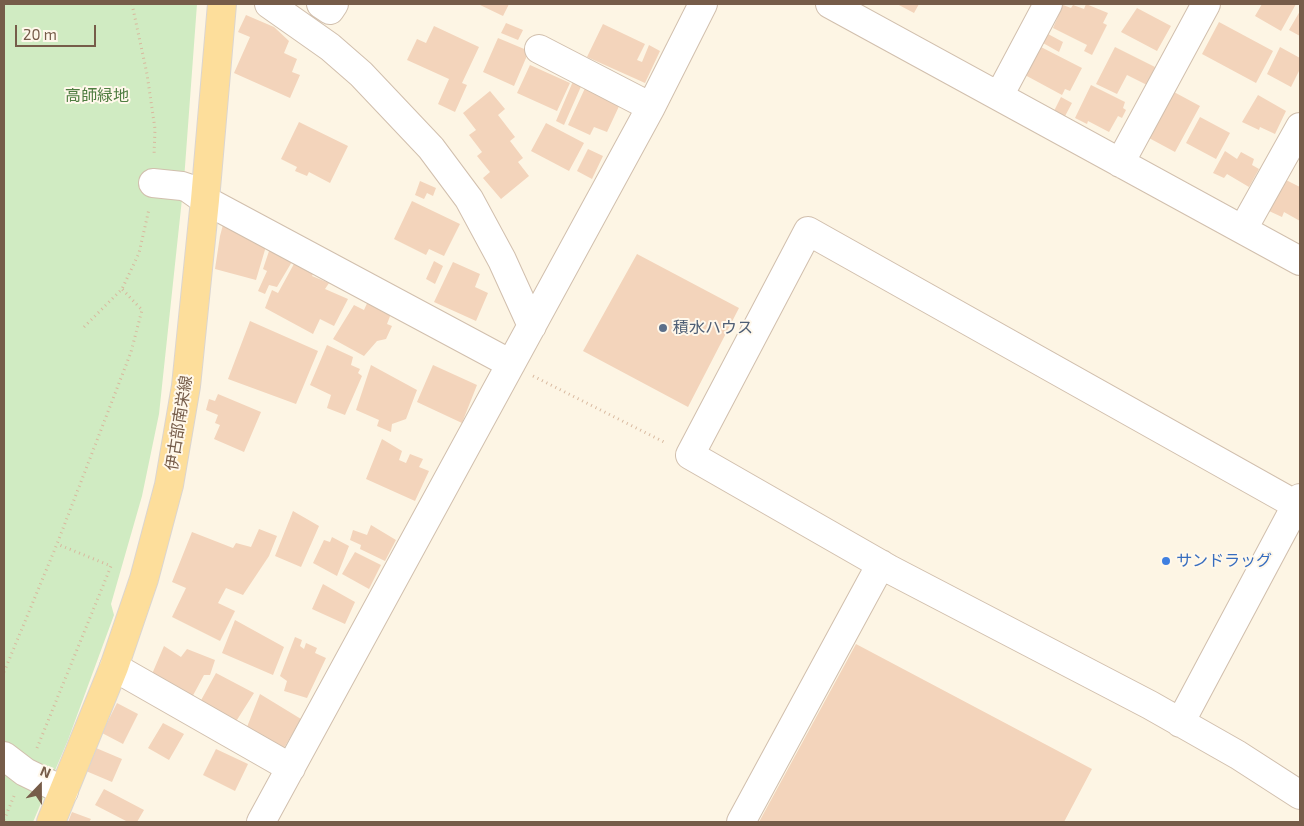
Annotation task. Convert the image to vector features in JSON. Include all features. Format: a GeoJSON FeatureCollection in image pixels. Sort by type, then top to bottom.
{"type":"FeatureCollection","features":[{"type":"Feature","properties":{"kind":"main road","name":"伊古部南栄線"},"geometry":{"type":"LineString","coordinates":[[51,822],[114,667],[144,579],[169,485],[186,386],[222,4]]}},
{"type":"Feature","properties":{"kind":"street"},"geometry":{"type":"LineString","coordinates":[[269,4],[330,47],[361,74],[431,148],[469,199],[502,260],[532,326]]}},
{"type":"Feature","properties":{"kind":"street"},"geometry":{"type":"LineString","coordinates":[[321,4],[330,10],[334,4]]}},
{"type":"Feature","properties":{"kind":"street"},"geometry":{"type":"LineString","coordinates":[[261,822],[651,107],[703,4]]}},
{"type":"Feature","properties":{"kind":"street"},"geometry":{"type":"LineString","coordinates":[[830,4],[1300,262]]}},
{"type":"Feature","properties":{"kind":"street"},"geometry":{"type":"LineString","coordinates":[[999,96],[1048,4]]}},
{"type":"Feature","properties":{"kind":"street"},"geometry":{"type":"LineString","coordinates":[[1120,163],[1206,4]]}},
{"type":"Feature","properties":{"kind":"street"},"geometry":{"type":"LineString","coordinates":[[539,49],[651,107]]}},
{"type":"Feature","properties":{"kind":"street"},"geometry":{"type":"LineString","coordinates":[[1243,229],[1300,126]]}},
{"type":"Feature","properties":{"kind":"street"},"geometry":{"type":"LineString","coordinates":[[153,184],[182,186],[511,364]]}},
{"type":"Feature","properties":{"kind":"street"},"geometry":{"type":"LineString","coordinates":[[1180,723],[1299,503],[808,231],[690,455],[881,564],[1150,705],[1180,723],[1238,755],[1300,795]]}},
{"type":"Feature","properties":{"kind":"street"},"geometry":{"type":"LineString","coordinates":[[742,822],[881,564]]}},
{"type":"Feature","properties":{"kind":"street"},"geometry":{"type":"LineString","coordinates":[[114,667],[291,768]]}},
{"type":"Feature","properties":{"kind":"street"},"geometry":{"type":"LineString","coordinates":[[14,764],[64,791]]}},
{"type":"Feature","properties":{"kind":"path"},"geometry":{"type":"LineString","coordinates":[[4,672],[57,544],[131,352],[142,310],[122,289]]}},
{"type":"Feature","properties":{"kind":"path"},"geometry":{"type":"LineString","coordinates":[[511,364],[690,455]]}},
{"type":"Feature","properties":{"kind":"path"},"geometry":{"type":"LineString","coordinates":[[4,820],[14,764],[38,744],[111,566],[57,544]]}},
{"type":"Feature","properties":{"kind":"green space","name":"高師緑地"},"geometry":{"type":"Polygon","coordinates":[[[4,4],[197,4],[184,180],[159,414],[142,496],[111,604],[114,615],[68,740],[33,822],[4,822],[4,4]]]}},
{"type":"Feature","properties":{"kind":"building"},"geometry":{"type":"Polygon","coordinates":[[[478,4],[509,4],[503,16],[478,4]]]}},
{"type":"Feature","properties":{"kind":"building"},"geometry":{"type":"Polygon","coordinates":[[[897,4],[919,4],[914,13],[897,4]]]}},
{"type":"Feature","properties":{"kind":"building"},"geometry":{"type":"Polygon","coordinates":[[[1086,4],[1108,13],[1103,23],[1107,25],[1092,55],[1084,51],[1087,45],[1053,28],[1063,5],[1071,8],[1073,5],[1084,9],[1086,4]]]}},
{"type":"Feature","properties":{"kind":"building"},"geometry":{"type":"Polygon","coordinates":[[[1262,4],[1296,4],[1281,31],[1255,16],[1262,4]]]}},
{"type":"Feature","properties":{"kind":"building"},"geometry":{"type":"Polygon","coordinates":[[[1137,8],[1171,26],[1157,51],[1121,32],[1137,8]]]}},
{"type":"Feature","properties":{"kind":"building"},"geometry":{"type":"Polygon","coordinates":[[[1300,11],[1300,36],[1289,30],[1300,11]]]}},
{"type":"Feature","properties":{"kind":"building"},"geometry":{"type":"Polygon","coordinates":[[[246,15],[274,27],[289,41],[284,53],[297,59],[292,72],[300,75],[290,98],[234,73],[250,37],[238,32],[246,15]]]}},
{"type":"Feature","properties":{"kind":"building"},"geometry":{"type":"Polygon","coordinates":[[[1219,22],[1273,51],[1256,83],[1202,54],[1219,22]]]}},
{"type":"Feature","properties":{"kind":"building"},"geometry":{"type":"Polygon","coordinates":[[[506,23],[523,30],[518,40],[501,33],[506,23]]]}},
{"type":"Feature","properties":{"kind":"building"},"geometry":{"type":"Polygon","coordinates":[[[603,24],[645,44],[637,60],[642,62],[649,45],[660,51],[645,83],[587,57],[603,24]]]}},
{"type":"Feature","properties":{"kind":"building"},"geometry":{"type":"Polygon","coordinates":[[[434,26],[479,47],[462,83],[467,85],[455,112],[438,104],[449,79],[407,60],[417,39],[426,43],[434,26]]]}},
{"type":"Feature","properties":{"kind":"building"},"geometry":{"type":"Polygon","coordinates":[[[1048,34],[1063,42],[1059,52],[1043,43],[1048,34]]]}},
{"type":"Feature","properties":{"kind":"building"},"geometry":{"type":"Polygon","coordinates":[[[498,38],[529,51],[514,86],[483,72],[498,38]]]}},
{"type":"Feature","properties":{"kind":"building"},"geometry":{"type":"Polygon","coordinates":[[[1039,46],[1082,68],[1070,91],[1065,89],[1062,95],[1025,75],[1039,46]]]}},
{"type":"Feature","properties":{"kind":"building"},"geometry":{"type":"Polygon","coordinates":[[[1115,47],[1155,67],[1147,85],[1127,75],[1117,94],[1096,84],[1115,47]]]}},
{"type":"Feature","properties":{"kind":"building"},"geometry":{"type":"Polygon","coordinates":[[[1280,47],[1300,58],[1300,69],[1291,87],[1267,74],[1280,47]]]}},
{"type":"Feature","properties":{"kind":"building"},"geometry":{"type":"Polygon","coordinates":[[[530,65],[570,83],[557,111],[517,93],[530,65]]]}},
{"type":"Feature","properties":{"kind":"building"},"geometry":{"type":"Polygon","coordinates":[[[574,79],[583,82],[564,125],[556,121],[574,79]]]}},
{"type":"Feature","properties":{"kind":"building"},"geometry":{"type":"Polygon","coordinates":[[[1091,85],[1125,102],[1123,108],[1126,110],[1122,118],[1118,116],[1109,132],[1088,121],[1087,124],[1075,118],[1091,85]]]}},
{"type":"Feature","properties":{"kind":"building"},"geometry":{"type":"Polygon","coordinates":[[[586,86],[621,102],[607,132],[594,127],[590,135],[568,125],[586,86]]]}},
{"type":"Feature","properties":{"kind":"building"},"geometry":{"type":"Polygon","coordinates":[[[490,91],[505,109],[498,115],[515,137],[510,141],[523,158],[518,162],[529,176],[501,199],[483,178],[490,172],[477,156],[482,152],[469,135],[476,130],[463,113],[490,91]]]}},
{"type":"Feature","properties":{"kind":"building"},"geometry":{"type":"Polygon","coordinates":[[[1174,92],[1200,106],[1175,152],[1149,138],[1174,92]]]}},
{"type":"Feature","properties":{"kind":"building"},"geometry":{"type":"Polygon","coordinates":[[[1258,95],[1286,111],[1275,134],[1260,127],[1259,130],[1242,122],[1258,95]]]}},
{"type":"Feature","properties":{"kind":"building"},"geometry":{"type":"Polygon","coordinates":[[[1061,97],[1072,103],[1064,118],[1053,113],[1061,97]]]}},
{"type":"Feature","properties":{"kind":"building"},"geometry":{"type":"Polygon","coordinates":[[[1200,117],[1230,133],[1216,159],[1186,143],[1200,117]]]}},
{"type":"Feature","properties":{"kind":"building"},"geometry":{"type":"Polygon","coordinates":[[[299,122],[348,146],[330,183],[309,172],[307,176],[295,171],[297,167],[281,159],[299,122]]]}},
{"type":"Feature","properties":{"kind":"building"},"geometry":{"type":"Polygon","coordinates":[[[546,123],[584,143],[569,171],[531,151],[546,123]]]}},
{"type":"Feature","properties":{"kind":"building"},"geometry":{"type":"Polygon","coordinates":[[[588,149],[603,156],[592,179],[577,171],[588,149]]]}},
{"type":"Feature","properties":{"kind":"building"},"geometry":{"type":"Polygon","coordinates":[[[1225,151],[1237,159],[1241,152],[1254,159],[1252,165],[1259,169],[1249,187],[1227,174],[1224,178],[1213,173],[1225,151]]]}},
{"type":"Feature","properties":{"kind":"building"},"geometry":{"type":"Polygon","coordinates":[[[1286,180],[1300,187],[1300,221],[1284,212],[1282,217],[1269,211],[1286,180]]]}},
{"type":"Feature","properties":{"kind":"building"},"geometry":{"type":"Polygon","coordinates":[[[420,181],[436,188],[433,196],[427,193],[424,199],[415,195],[420,181]]]}},
{"type":"Feature","properties":{"kind":"building"},"geometry":{"type":"Polygon","coordinates":[[[412,201],[460,224],[444,256],[429,249],[426,255],[394,239],[412,201]]]}},
{"type":"Feature","properties":{"kind":"building"},"geometry":{"type":"Polygon","coordinates":[[[224,221],[267,243],[256,280],[215,269],[224,221]]]}},
{"type":"Feature","properties":{"kind":"building"},"geometry":{"type":"Polygon","coordinates":[[[271,245],[296,255],[277,287],[269,285],[265,294],[258,291],[267,271],[263,269],[271,245]]]}},
{"type":"Feature","properties":{"kind":"building"},"geometry":{"type":"Polygon","coordinates":[[[637,254],[739,308],[688,407],[583,351],[637,254]]]}},
{"type":"Feature","properties":{"kind":"building"},"geometry":{"type":"Polygon","coordinates":[[[434,261],[443,266],[435,284],[426,279],[434,261]]]}},
{"type":"Feature","properties":{"kind":"building"},"geometry":{"type":"Polygon","coordinates":[[[295,262],[315,270],[312,276],[329,283],[325,289],[348,299],[334,326],[320,319],[313,334],[265,308],[272,290],[278,293],[295,262]]]}},
{"type":"Feature","properties":{"kind":"building"},"geometry":{"type":"Polygon","coordinates":[[[453,262],[480,274],[475,287],[488,293],[476,321],[434,302],[453,262]]]}},
{"type":"Feature","properties":{"kind":"building"},"geometry":{"type":"Polygon","coordinates":[[[369,299],[392,311],[387,324],[392,326],[386,339],[377,341],[364,356],[333,339],[354,305],[364,310],[369,299]]]}},
{"type":"Feature","properties":{"kind":"building"},"geometry":{"type":"Polygon","coordinates":[[[250,321],[318,351],[296,404],[228,379],[250,321]]]}},
{"type":"Feature","properties":{"kind":"building"},"geometry":{"type":"Polygon","coordinates":[[[327,345],[353,357],[351,365],[360,369],[358,373],[362,376],[345,415],[327,408],[331,395],[310,385],[327,345]]]}},
{"type":"Feature","properties":{"kind":"building"},"geometry":{"type":"Polygon","coordinates":[[[371,365],[417,390],[406,419],[392,424],[391,432],[377,426],[379,420],[356,410],[371,365]]]}},
{"type":"Feature","properties":{"kind":"building"},"geometry":{"type":"Polygon","coordinates":[[[433,365],[477,385],[462,423],[417,402],[433,365]]]}},
{"type":"Feature","properties":{"kind":"building"},"geometry":{"type":"Polygon","coordinates":[[[218,394],[261,412],[244,452],[214,439],[220,425],[215,423],[218,415],[206,410],[209,399],[215,401],[218,394]]]}},
{"type":"Feature","properties":{"kind":"building"},"geometry":{"type":"Polygon","coordinates":[[[382,439],[402,451],[399,460],[406,463],[410,454],[423,459],[419,467],[429,471],[415,501],[366,479],[382,439]]]}},
{"type":"Feature","properties":{"kind":"building"},"geometry":{"type":"Polygon","coordinates":[[[293,511],[319,526],[301,567],[275,556],[293,511]]]}},
{"type":"Feature","properties":{"kind":"building"},"geometry":{"type":"Polygon","coordinates":[[[371,525],[396,540],[385,561],[360,549],[361,545],[350,540],[353,530],[367,535],[371,525]]]}},
{"type":"Feature","properties":{"kind":"building"},"geometry":{"type":"Polygon","coordinates":[[[259,529],[277,536],[269,556],[243,595],[226,588],[218,603],[235,611],[220,641],[172,617],[186,588],[172,582],[192,532],[233,548],[236,543],[251,547],[259,529]]]}},
{"type":"Feature","properties":{"kind":"building"},"geometry":{"type":"Polygon","coordinates":[[[332,537],[349,546],[337,576],[313,563],[324,540],[330,542],[332,537]]]}},
{"type":"Feature","properties":{"kind":"building"},"geometry":{"type":"Polygon","coordinates":[[[355,552],[381,565],[369,589],[342,574],[355,552]]]}},
{"type":"Feature","properties":{"kind":"building"},"geometry":{"type":"Polygon","coordinates":[[[323,584],[355,602],[345,624],[312,609],[323,584]]]}},
{"type":"Feature","properties":{"kind":"building"},"geometry":{"type":"Polygon","coordinates":[[[235,620],[284,647],[273,675],[222,653],[235,620]]]}},
{"type":"Feature","properties":{"kind":"building"},"geometry":{"type":"Polygon","coordinates":[[[295,637],[302,640],[300,646],[304,649],[306,643],[317,648],[315,653],[326,658],[307,698],[284,691],[287,681],[280,676],[295,637]]]}},
{"type":"Feature","properties":{"kind":"building"},"geometry":{"type":"Polygon","coordinates":[[[856,644],[1092,769],[1064,822],[759,822],[856,644]]]}},
{"type":"Feature","properties":{"kind":"building"},"geometry":{"type":"Polygon","coordinates":[[[164,646],[181,657],[187,649],[215,660],[210,675],[204,675],[190,701],[149,681],[164,646]]]}},
{"type":"Feature","properties":{"kind":"building"},"geometry":{"type":"Polygon","coordinates":[[[216,673],[254,693],[235,723],[199,704],[216,673]]]}},
{"type":"Feature","properties":{"kind":"building"},"geometry":{"type":"Polygon","coordinates":[[[260,694],[301,719],[284,748],[247,727],[260,694]]]}},
{"type":"Feature","properties":{"kind":"building"},"geometry":{"type":"Polygon","coordinates":[[[117,703],[138,714],[123,744],[102,733],[117,703]]]}},
{"type":"Feature","properties":{"kind":"building"},"geometry":{"type":"Polygon","coordinates":[[[163,723],[184,734],[169,760],[148,748],[163,723]]]}},
{"type":"Feature","properties":{"kind":"building"},"geometry":{"type":"Polygon","coordinates":[[[96,748],[122,759],[112,782],[86,771],[96,748]]]}},
{"type":"Feature","properties":{"kind":"building"},"geometry":{"type":"Polygon","coordinates":[[[216,749],[248,764],[235,791],[203,775],[216,749]]]}},
{"type":"Feature","properties":{"kind":"building"},"geometry":{"type":"Polygon","coordinates":[[[104,789],[144,810],[137,822],[128,822],[95,805],[104,789]]]}},
{"type":"Feature","properties":{"kind":"building"},"geometry":{"type":"Polygon","coordinates":[[[72,812],[91,819],[89,822],[68,822],[72,812]]]}},
{"type":"Feature","properties":{"kind":"place","name":"積水ハウス"},"geometry":{"type":"Point","coordinates":[663,328]}},
{"type":"Feature","properties":{"kind":"place","name":"サンドラッグ"},"geometry":{"type":"Point","coordinates":[1166,561]}}]}
